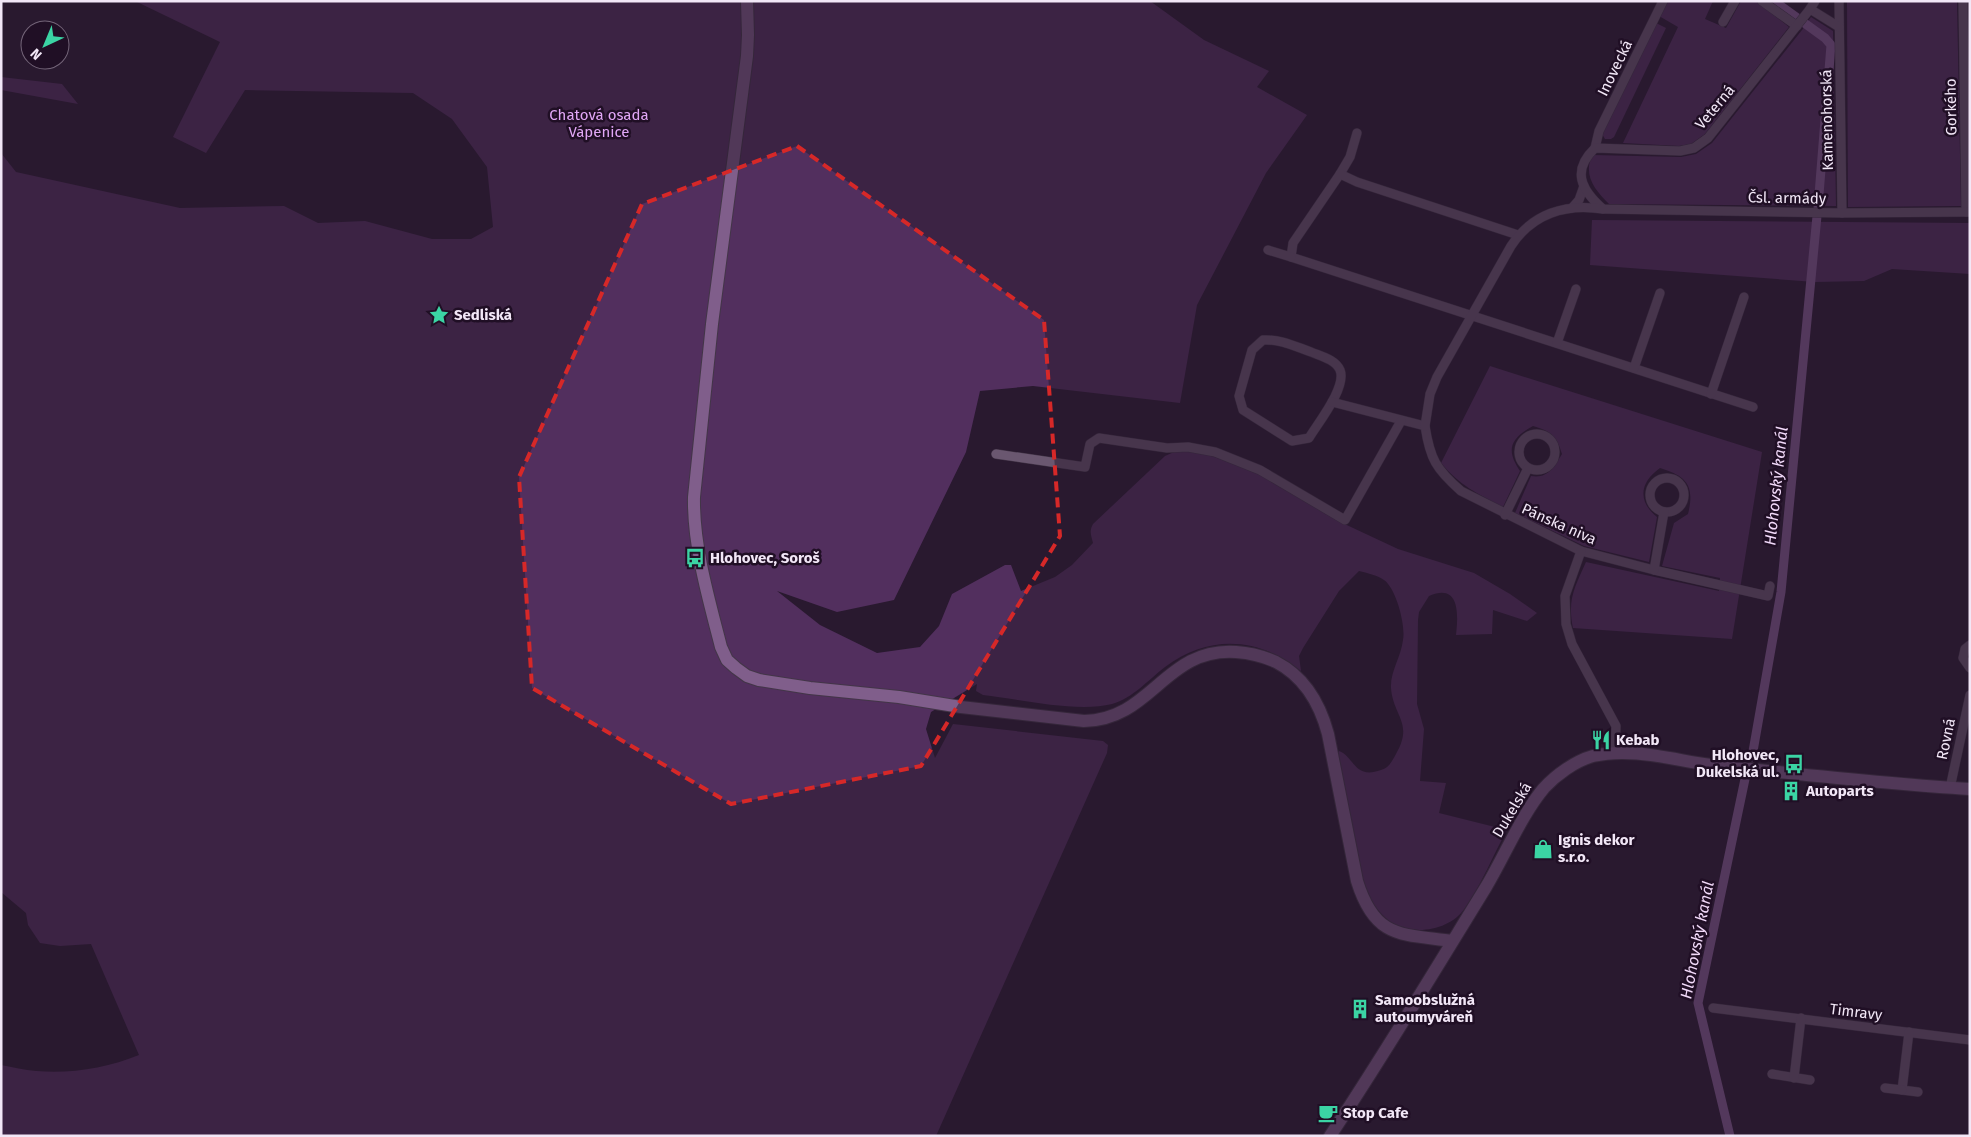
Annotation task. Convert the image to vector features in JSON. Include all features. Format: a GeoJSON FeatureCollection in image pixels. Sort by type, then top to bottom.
{"type":"FeatureCollection","features":[{"type":"Feature","properties":{"kind":"main road"},"geometry":{"type":"LineString","coordinates":[[747,1],[747,51],[712,324],[694,497],[694,518],[699,552],[719,641],[727,660],[751,677],[783,685],[899,697],[960,707],[1084,721],[1103,719],[1128,709],[1176,670],[1206,654],[1239,652],[1266,658],[1283,666],[1294,675],[1312,694],[1321,711],[1328,734],[1357,882],[1372,914],[1385,927],[1401,935],[1452,941]]}},
{"type":"Feature","properties":{"kind":"main road","name":"Dukelská"},"geometry":{"type":"LineString","coordinates":[[1330,1136],[1368,1079],[1499,864],[1531,806],[1544,788],[1559,775],[1583,760],[1598,755],[1645,755],[1823,778],[1970,789]]}},
{"type":"Feature","properties":{"kind":"street","name":"Inovecká"},"geometry":{"type":"LineString","coordinates":[[1595,148],[1599,131],[1663,1]]}},
{"type":"Feature","properties":{"kind":"street"},"geometry":{"type":"LineString","coordinates":[[1723,22],[1735,1]]}},
{"type":"Feature","properties":{"kind":"street"},"geometry":{"type":"LineString","coordinates":[[1762,1],[1797,26],[1813,5],[1839,27]]}},
{"type":"Feature","properties":{"kind":"street","name":"Kamenohorská"},"geometry":{"type":"LineString","coordinates":[[1839,1],[1842,213]]}},
{"type":"Feature","properties":{"kind":"street","name":"Gorkého"},"geometry":{"type":"LineString","coordinates":[[1963,1],[1967,14],[1968,212]]}},
{"type":"Feature","properties":{"kind":"street","name":"Veterná"},"geometry":{"type":"LineString","coordinates":[[1595,148],[1680,151],[1694,148],[1708,138],[1797,26]]}},
{"type":"Feature","properties":{"kind":"street"},"geometry":{"type":"LineString","coordinates":[[1291,257],[1293,243],[1350,157],[1357,133]]}},
{"type":"Feature","properties":{"kind":"street"},"geometry":{"type":"LineString","coordinates":[[1595,148],[1585,158],[1580,172],[1584,186],[1592,200],[1603,209]]}},
{"type":"Feature","properties":{"kind":"street"},"geometry":{"type":"LineString","coordinates":[[1332,402],[1425,426],[1430,394],[1437,378],[1518,235],[1357,182],[1340,174]]}},
{"type":"Feature","properties":{"kind":"street"},"geometry":{"type":"LineString","coordinates":[[1572,208],[1579,200],[1584,186]]}},
{"type":"Feature","properties":{"kind":"street","name":"Čsl. armády"},"geometry":{"type":"LineString","coordinates":[[1518,235],[1542,216],[1554,211],[1587,206],[1603,209],[1842,213],[1968,212]]}},
{"type":"Feature","properties":{"kind":"street"},"geometry":{"type":"LineString","coordinates":[[1268,250],[1753,408]]}},
{"type":"Feature","properties":{"kind":"street"},"geometry":{"type":"LineString","coordinates":[[1557,343],[1576,289]]}},
{"type":"Feature","properties":{"kind":"street"},"geometry":{"type":"LineString","coordinates":[[1634,368],[1660,293]]}},
{"type":"Feature","properties":{"kind":"street"},"geometry":{"type":"LineString","coordinates":[[1711,394],[1744,297]]}},
{"type":"Feature","properties":{"kind":"street"},"geometry":{"type":"LineString","coordinates":[[1263,340],[1277,340],[1329,359],[1340,369],[1341,382],[1332,402],[1308,438],[1292,441],[1243,410],[1239,396],[1252,350],[1263,340]]}},
{"type":"Feature","properties":{"kind":"street"},"geometry":{"type":"LineString","coordinates":[[996,454],[1085,468],[1090,444],[1099,438],[1168,448],[1194,448],[1245,462],[1345,520],[1401,421]]}},
{"type":"Feature","properties":{"kind":"street","name":"Pánska niva"},"geometry":{"type":"LineString","coordinates":[[1425,426],[1433,461],[1445,477],[1461,491],[1505,515],[1581,551],[1768,596],[1770,586]]}},
{"type":"Feature","properties":{"kind":"street"},"geometry":{"type":"LineString","coordinates":[[1540,434],[1546,436],[1554,446],[1554,458],[1546,467],[1540,470],[1528,468],[1523,464],[1518,454],[1521,443],[1529,435],[1540,434]]}},
{"type":"Feature","properties":{"kind":"street"},"geometry":{"type":"LineString","coordinates":[[1505,515],[1528,468]]}},
{"type":"Feature","properties":{"kind":"street"},"geometry":{"type":"LineString","coordinates":[[1654,570],[1664,512]]}},
{"type":"Feature","properties":{"kind":"street"},"geometry":{"type":"LineString","coordinates":[[1581,551],[1565,596],[1566,624],[1572,644],[1616,726],[1615,754]]}},
{"type":"Feature","properties":{"kind":"street"},"geometry":{"type":"LineString","coordinates":[[1970,645],[1965,649],[1963,658],[1970,668]]}},
{"type":"Feature","properties":{"kind":"street","name":"Rovná"},"geometry":{"type":"LineString","coordinates":[[1950,788],[1970,695]]}},
{"type":"Feature","properties":{"kind":"street","name":"Timravy"},"geometry":{"type":"LineString","coordinates":[[1713,1008],[1970,1040]]}},
{"type":"Feature","properties":{"kind":"street"},"geometry":{"type":"LineString","coordinates":[[1794,1078],[1801,1018]]}},
{"type":"Feature","properties":{"kind":"street"},"geometry":{"type":"LineString","coordinates":[[1902,1090],[1908,1032]]}},
{"type":"Feature","properties":{"kind":"street"},"geometry":{"type":"LineString","coordinates":[[1772,1074],[1810,1080]]}},
{"type":"Feature","properties":{"kind":"street"},"geometry":{"type":"LineString","coordinates":[[1885,1088],[1918,1092]]}},
{"type":"Feature","properties":{"kind":"highlighted area"},"geometry":{"type":"Polygon","coordinates":[[[797,146],[1044,320],[1060,536],[921,766],[731,804],[532,688],[519,477],[642,204],[797,146]]]}},
{"type":"Feature","properties":{"kind":"green space","name":"Chatová osada Vápenice"},"geometry":{"type":"Polygon","coordinates":[[[135,1],[1150,1],[1204,40],[1269,71],[1257,87],[1307,115],[1266,173],[1197,305],[1180,403],[1033,386],[980,391],[966,452],[894,600],[837,612],[777,591],[820,625],[877,653],[920,647],[939,626],[952,594],[1005,565],[1011,565],[1021,591],[1055,577],[1072,565],[1093,543],[1091,531],[1093,524],[1165,456],[1174,452],[1192,450],[1256,470],[1336,520],[1398,549],[1474,573],[1510,594],[1537,613],[1527,621],[1493,610],[1492,634],[1456,635],[1457,611],[1452,597],[1439,593],[1429,596],[1419,612],[1417,704],[1424,729],[1420,781],[1446,783],[1439,813],[1507,830],[1465,908],[1450,922],[1440,926],[1430,929],[1408,929],[1398,926],[1385,918],[1365,891],[1338,754],[1339,751],[1344,754],[1360,770],[1372,772],[1386,768],[1396,754],[1401,743],[1403,727],[1395,706],[1391,682],[1404,634],[1399,608],[1388,584],[1372,574],[1359,571],[1339,591],[1303,648],[1299,656],[1301,671],[1268,651],[1234,644],[1216,645],[1182,656],[1165,667],[1127,698],[1112,704],[1082,707],[1065,706],[983,695],[976,691],[977,684],[931,712],[926,729],[935,758],[953,724],[1103,741],[1108,745],[1107,753],[936,1136],[1,1136],[1,1065],[36,1071],[76,1071],[102,1067],[139,1055],[91,944],[60,946],[40,943],[28,925],[26,913],[1,892],[1,153],[16,172],[180,208],[284,206],[318,223],[365,221],[432,239],[471,239],[493,227],[487,167],[452,119],[413,93],[245,90],[206,153],[173,137],[220,42],[135,1]]]}},
{"type":"Feature","properties":{"kind":"green space"},"geometry":{"type":"Polygon","coordinates":[[[1667,1],[1713,1],[1705,19],[1726,28],[1741,1],[1756,1],[1789,27],[1705,134],[1691,144],[1679,146],[1623,143],[1678,27],[1659,16],[1667,1]]]}},
{"type":"Feature","properties":{"kind":"green space"},"geometry":{"type":"Polygon","coordinates":[[[1847,1],[1957,1],[1961,206],[1848,207],[1847,1]]]}},
{"type":"Feature","properties":{"kind":"green space"},"geometry":{"type":"Polygon","coordinates":[[[1811,17],[1833,31],[1836,206],[1609,204],[1599,193],[1590,176],[1589,170],[1592,155],[1681,157],[1696,154],[1712,143],[1811,17]]]}},
{"type":"Feature","properties":{"kind":"green space"},"geometry":{"type":"Polygon","coordinates":[[[1656,23],[1666,28],[1614,137],[1605,139],[1602,134],[1656,23]]]}},
{"type":"Feature","properties":{"kind":"green space"},"geometry":{"type":"Polygon","coordinates":[[[1,77],[62,84],[78,104],[1,90],[1,77]]]}},
{"type":"Feature","properties":{"kind":"green space"},"geometry":{"type":"Polygon","coordinates":[[[1592,220],[1970,223],[1970,274],[1892,269],[1864,281],[1815,282],[1590,265],[1592,220]]]}},
{"type":"Feature","properties":{"kind":"green space"},"geometry":{"type":"Polygon","coordinates":[[[1490,366],[1762,452],[1732,639],[1573,628],[1571,609],[1573,594],[1586,562],[1719,591],[1720,578],[1662,566],[1674,523],[1688,514],[1690,504],[1687,484],[1683,479],[1669,471],[1660,468],[1653,473],[1645,485],[1644,498],[1646,505],[1657,517],[1649,562],[1584,546],[1515,513],[1531,476],[1546,474],[1562,454],[1555,439],[1544,430],[1533,426],[1515,440],[1512,450],[1515,463],[1520,471],[1503,507],[1477,493],[1448,471],[1441,463],[1490,366]]]}},
{"type":"Feature","properties":{"kind":"waterway","name":"Hlohovský kanál"},"geometry":{"type":"LineString","coordinates":[[1774,1],[1825,38],[1831,45],[1818,207]]}},
{"type":"Feature","properties":{"kind":"waterway","name":"Hlohovský kanál"},"geometry":{"type":"LineString","coordinates":[[1752,757],[1781,592],[1817,216]]}},
{"type":"Feature","properties":{"kind":"waterway","name":"Hlohovský kanál"},"geometry":{"type":"LineString","coordinates":[[1730,1136],[1698,1003],[1745,779]]}},
{"type":"Feature","properties":{"kind":"place","name":"Sedliská"},"geometry":{"type":"Point","coordinates":[439,315]}},
{"type":"Feature","properties":{"kind":"place","name":"Hlohovec, Soroš"},"geometry":{"type":"Point","coordinates":[695,558]}},
{"type":"Feature","properties":{"kind":"place","name":"Kebab"},"geometry":{"type":"Point","coordinates":[1601,740]}},
{"type":"Feature","properties":{"kind":"place","name":"Hlohovec, Dukelská ul."},"geometry":{"type":"Point","coordinates":[1794,764]}},
{"type":"Feature","properties":{"kind":"place","name":"Autoparts"},"geometry":{"type":"Point","coordinates":[1791,791]}},
{"type":"Feature","properties":{"kind":"place","name":"Ignis dekor s.r.o."},"geometry":{"type":"Point","coordinates":[1543,849]}},
{"type":"Feature","properties":{"kind":"place","name":"Samoobslužná autoumyváreň"},"geometry":{"type":"Point","coordinates":[1360,1009]}},
{"type":"Feature","properties":{"kind":"place","name":"Stop Cafe"},"geometry":{"type":"Point","coordinates":[1328,1113]}}]}
